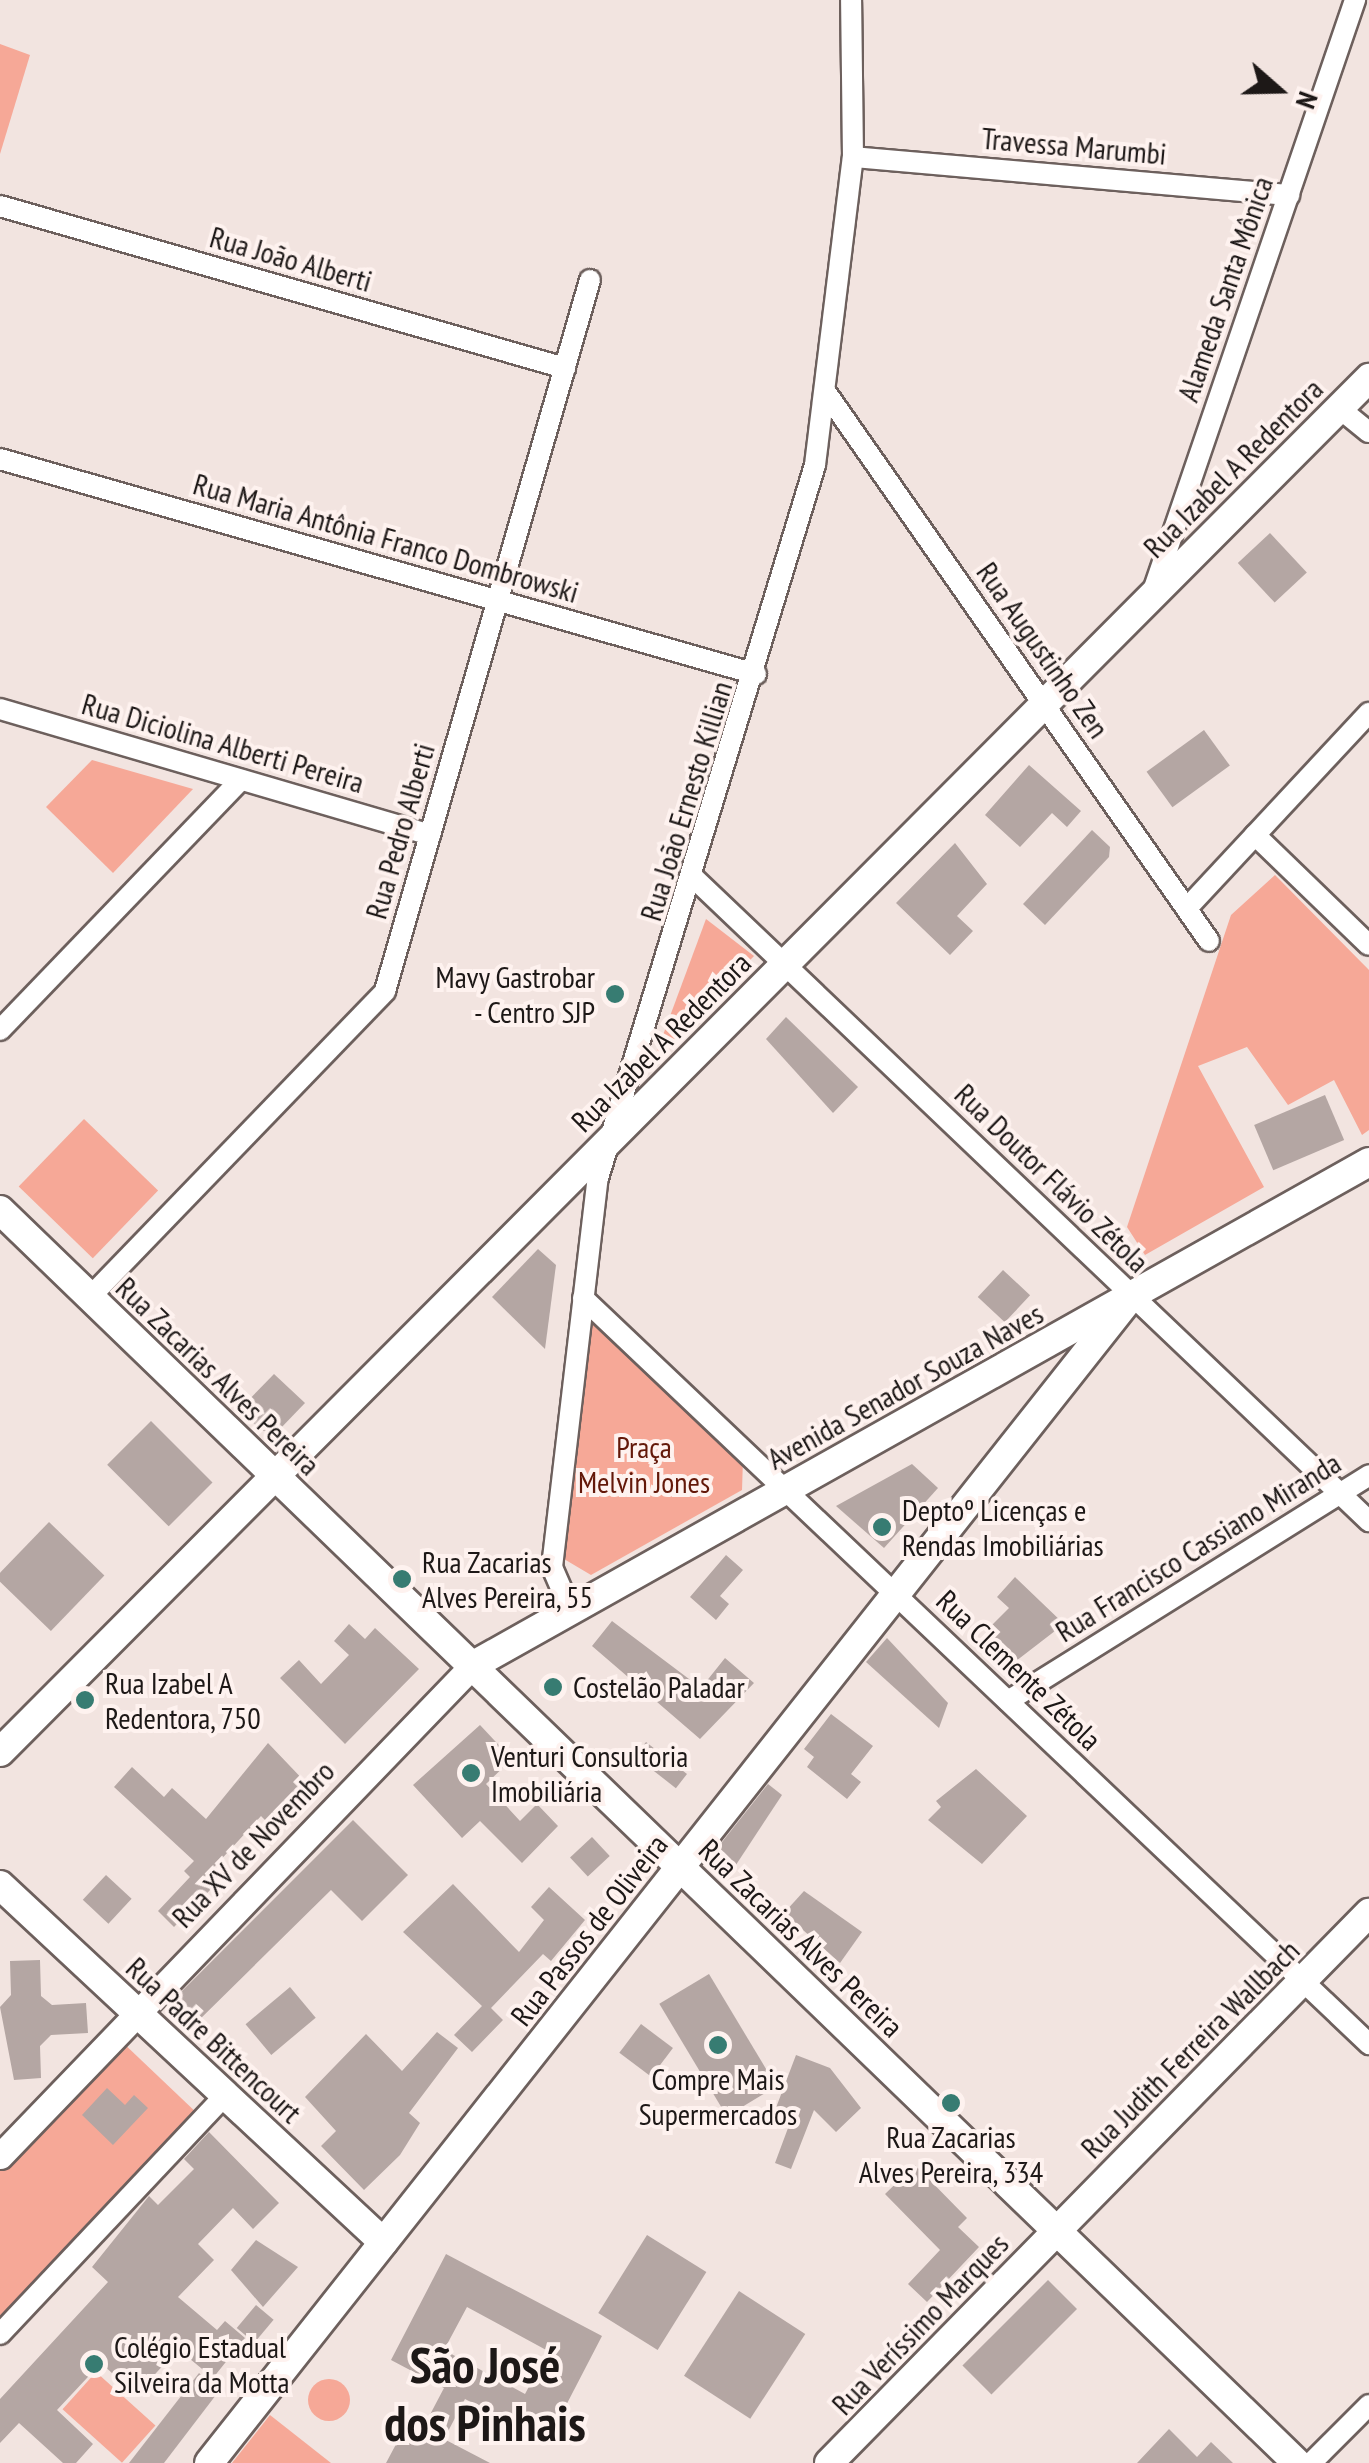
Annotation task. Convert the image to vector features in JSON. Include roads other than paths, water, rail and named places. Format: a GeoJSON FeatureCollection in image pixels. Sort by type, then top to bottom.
{"type":"FeatureCollection","features":[{"type":"Feature","properties":{"kind":"main road","name":"Rua Izabel A Redentora"},"geometry":{"type":"LineString","coordinates":[[0,1752],[1369,378]]}},
{"type":"Feature","properties":{"kind":"main road","name":"Avenida Senador Souza Naves"},"geometry":{"type":"LineString","coordinates":[[472,1666],[1369,1162]]}},
{"type":"Feature","properties":{"kind":"main road","name":"Rua Zacarias Alves Pereira"},"geometry":{"type":"LineString","coordinates":[[0,1210],[1297,2463]]}},
{"type":"Feature","properties":{"kind":"main road","name":"Rua Passos de Oliveira"},"geometry":{"type":"LineString","coordinates":[[209,2463],[1132,1295]]}},
{"type":"Feature","properties":{"kind":"main road","name":"Rua Padre Bittencourt"},"geometry":{"type":"LineString","coordinates":[[0,1886],[383,2242]]}},
{"type":"Feature","properties":{"kind":"main road","name":"Rua Judith Ferreira Wallbach"},"geometry":{"type":"LineString","coordinates":[[1057,2231],[1369,1913]]}},
{"type":"Feature","properties":{"kind":"main road","name":"Rua Veríssimo Marques"},"geometry":{"type":"LineString","coordinates":[[829,2463],[1057,2231]]}},
{"type":"Feature","properties":{"kind":"street","name":"Rua João Ernesto Killian"},"geometry":{"type":"LineString","coordinates":[[571,1611],[552,1568],[605,1144],[694,879],[803,517],[827,394],[853,158],[851,0]]}},
{"type":"Feature","properties":{"kind":"street","name":"Alameda Santa Mônica"},"geometry":{"type":"LineString","coordinates":[[1151,596],[1356,0]]}},
{"type":"Feature","properties":{"kind":"street","name":"Travessa Marumbi"},"geometry":{"type":"LineString","coordinates":[[853,158],[1289,195]]}},
{"type":"Feature","properties":{"kind":"street","name":"Rua João Alberti"},"geometry":{"type":"LineString","coordinates":[[0,206],[565,368]]}},
{"type":"Feature","properties":{"kind":"street","name":"Rua Pedro Alberti"},"geometry":{"type":"LineString","coordinates":[[90,1297],[385,991],[590,280]]}},
{"type":"Feature","properties":{"kind":"street","name":"Rua Augustinho Zen"},"geometry":{"type":"LineString","coordinates":[[827,394],[1210,941]]}},
{"type":"Feature","properties":{"kind":"street"},"geometry":{"type":"LineString","coordinates":[[1339,408],[1369,432]]}},
{"type":"Feature","properties":{"kind":"street","name":"Rua Maria Antônia Franco Dombrowski"},"geometry":{"type":"LineString","coordinates":[[0,459],[756,674]]}},
{"type":"Feature","properties":{"kind":"street","name":"Rua Diciolina Alberti Pereira"},"geometry":{"type":"LineString","coordinates":[[0,708],[430,835]]}},
{"type":"Feature","properties":{"kind":"street"},"geometry":{"type":"LineString","coordinates":[[1186,908],[1369,713]]}},
{"type":"Feature","properties":{"kind":"street"},"geometry":{"type":"LineString","coordinates":[[0,1030],[241,780]]}},
{"type":"Feature","properties":{"kind":"street"},"geometry":{"type":"LineString","coordinates":[[1255,835],[1369,945]]}},
{"type":"Feature","properties":{"kind":"street","name":"Rua Doutor Flávio Zétola"},"geometry":{"type":"LineString","coordinates":[[694,879],[1369,1521]]}},
{"type":"Feature","properties":{"kind":"street","name":"Rua Clemente Zétola"},"geometry":{"type":"LineString","coordinates":[[583,1298],[1369,2044]]}},
{"type":"Feature","properties":{"kind":"street","name":"Rua Francisco Cassiano Miranda"},"geometry":{"type":"LineString","coordinates":[[1008,1701],[1369,1475]]}},
{"type":"Feature","properties":{"kind":"street","name":"Rua XV de Novembro"},"geometry":{"type":"LineString","coordinates":[[0,2156],[472,1666]]}},
{"type":"Feature","properties":{"kind":"street"},"geometry":{"type":"LineString","coordinates":[[0,2334],[226,2094]]}},
{"type":"Feature","properties":{"kind":"street"},"geometry":{"type":"LineString","coordinates":[[1311,2463],[1369,2405]]}},
{"type":"Feature","properties":{"kind":"place","name":"Mavy Gastrobar - Centro SJP"},"geometry":{"type":"Point","coordinates":[615,994]}},
{"type":"Feature","properties":{"kind":"place","name":"Deptoº Licenças e Rendas Imobiliárias"},"geometry":{"type":"Point","coordinates":[882,1527]}},
{"type":"Feature","properties":{"kind":"place","name":"Rua Zacarias Alves Pereira, 55"},"geometry":{"type":"Point","coordinates":[402,1579]}},
{"type":"Feature","properties":{"kind":"place","name":"Costelão Paladar"},"geometry":{"type":"Point","coordinates":[553,1687]}},
{"type":"Feature","properties":{"kind":"place","name":"Rua Izabel A Redentora, 750"},"geometry":{"type":"Point","coordinates":[85,1700]}},
{"type":"Feature","properties":{"kind":"place","name":"Venturi Consultoria Imobiliária"},"geometry":{"type":"Point","coordinates":[471,1773]}},
{"type":"Feature","properties":{"kind":"place","name":"Compre Mais Supermercados"},"geometry":{"type":"Point","coordinates":[718,2045]}},
{"type":"Feature","properties":{"kind":"place","name":"Rua Zacarias Alves Pereira, 334"},"geometry":{"type":"Point","coordinates":[951,2103]}},
{"type":"Feature","properties":{"kind":"place","name":"Colégio Estadual Silveira da Motta"},"geometry":{"type":"Point","coordinates":[94,2364]}},
{"type":"Feature","properties":{"kind":"district","name":"São José dos Pinhais"},"geometry":{"type":"Point","coordinates":[485,2393]}},
{"type":"Feature","properties":{"kind":"park label","name":"Praça Melvin Jones"},"geometry":{"type":"Point","coordinates":[644,1464]}}]}
